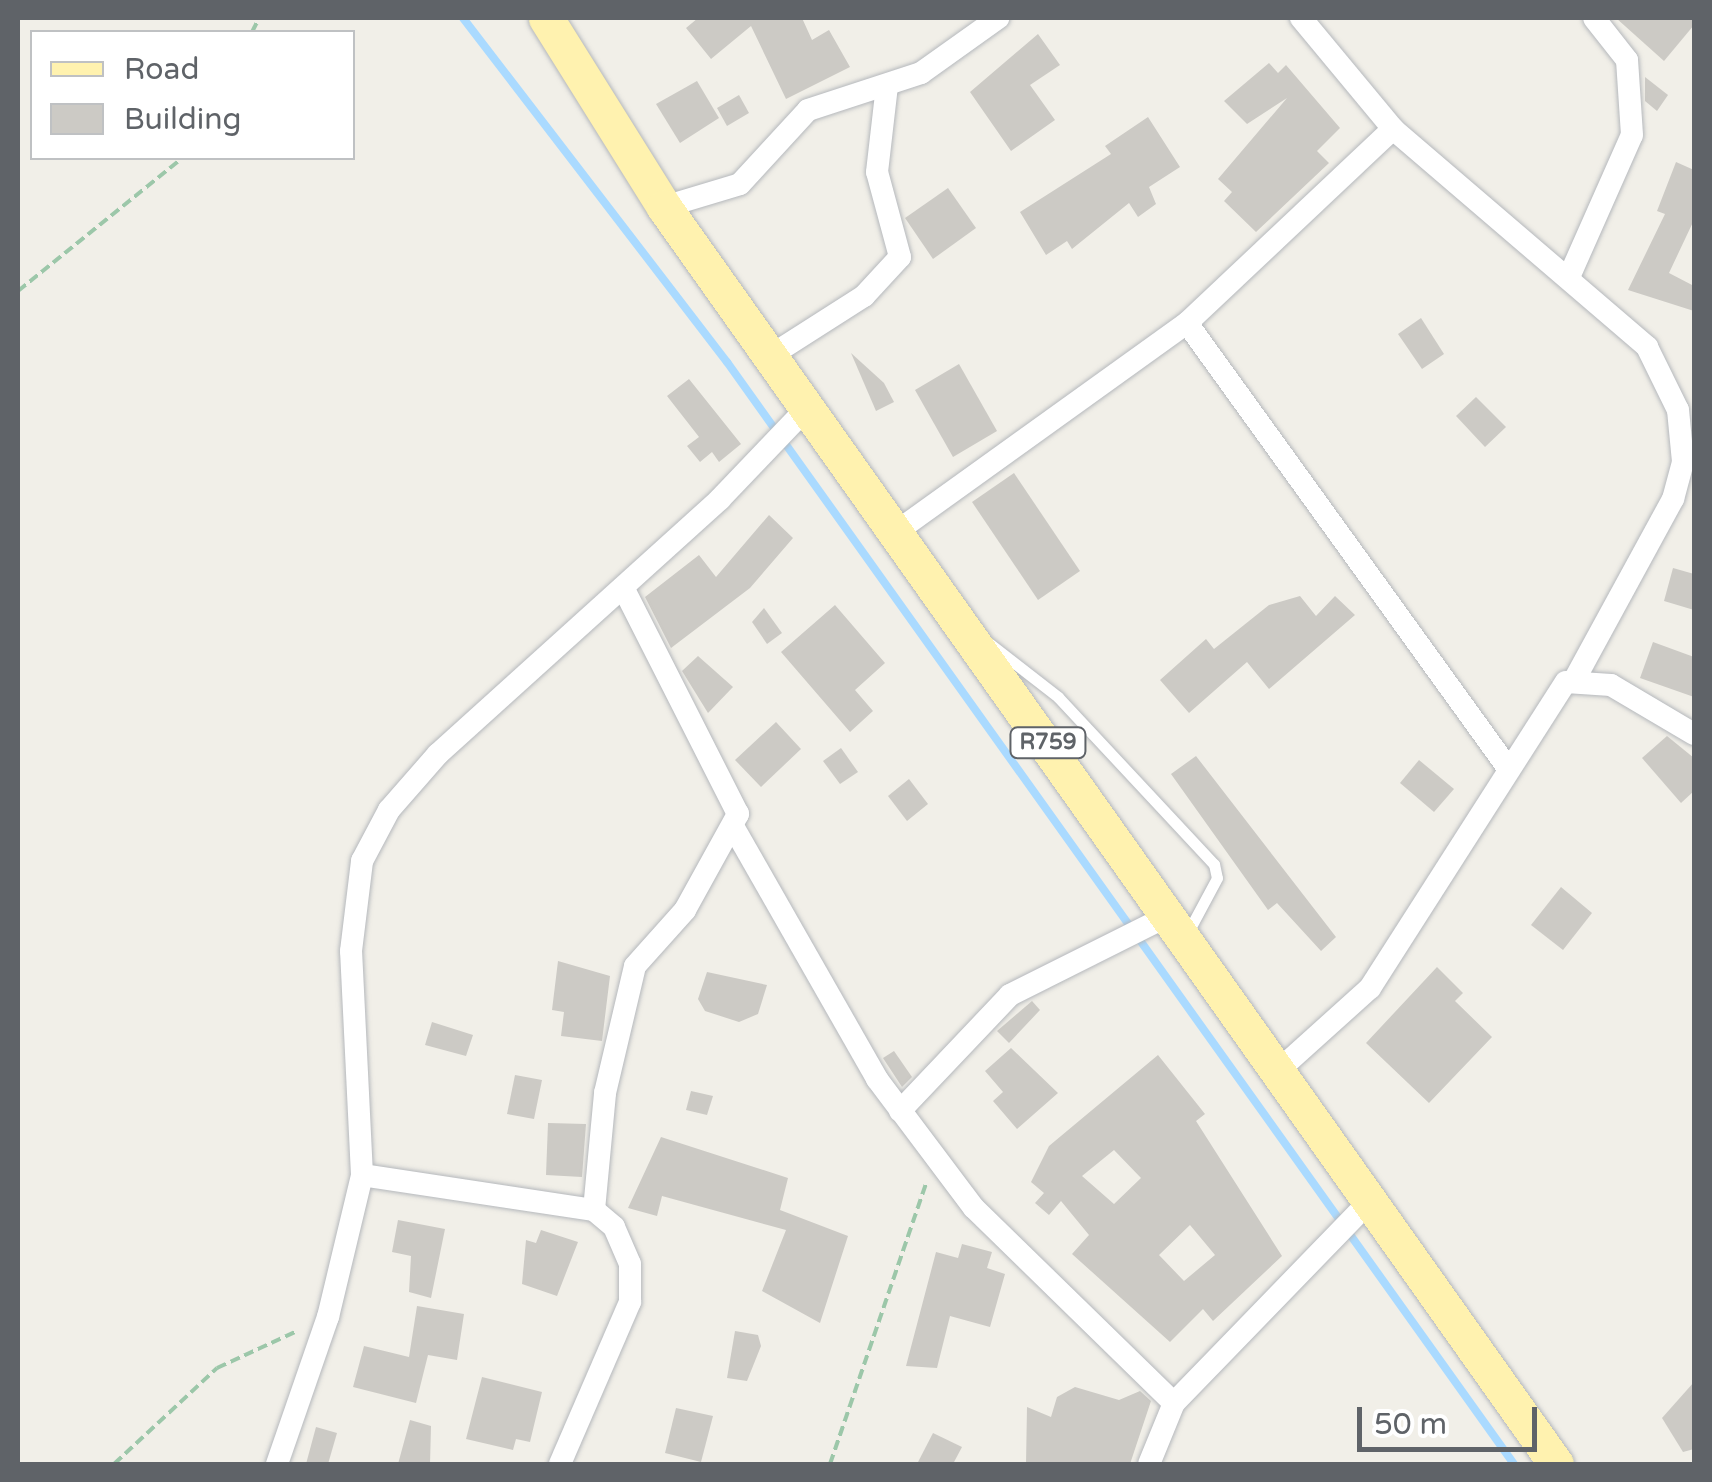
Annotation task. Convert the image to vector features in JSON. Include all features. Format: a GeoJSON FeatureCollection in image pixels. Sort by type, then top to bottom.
{"type":"FeatureCollection","features":[{"type":"Feature","properties":{"kind":"main road","name":"R759"},"geometry":{"type":"LineString","coordinates":[[546,18],[664,207],[1179,924],[1556,1464]]}},
{"type":"Feature","properties":{"kind":"street"},"geometry":{"type":"LineString","coordinates":[[664,207],[740,184],[808,110],[887,86],[998,18]]}},
{"type":"Feature","properties":{"kind":"street"},"geometry":{"type":"LineString","coordinates":[[1280,1069],[1370,988],[1526,738],[1576,677],[1658,538],[1683,462],[1678,410],[1646,347],[1394,128],[1301,18]]}},
{"type":"Feature","properties":{"kind":"street"},"geometry":{"type":"LineString","coordinates":[[1569,277],[1632,136],[1627,60],[1594,18]]}},
{"type":"Feature","properties":{"kind":"street"},"geometry":{"type":"LineString","coordinates":[[770,356],[864,296],[900,257],[878,172],[887,86]]}},
{"type":"Feature","properties":{"kind":"street"},"geometry":{"type":"LineString","coordinates":[[896,532],[1187,323],[1394,128]]}},
{"type":"Feature","properties":{"kind":"street"},"geometry":{"type":"LineString","coordinates":[[1187,323],[1508,768]]}},
{"type":"Feature","properties":{"kind":"street"},"geometry":{"type":"LineString","coordinates":[[277,1464],[328,1317],[362,1175],[352,951],[362,861],[389,810],[438,754],[623,587],[806,408]]}},
{"type":"Feature","properties":{"kind":"street"},"geometry":{"type":"LineString","coordinates":[[623,587],[733,789],[734,828],[900,1111],[974,1208],[1174,1403]]}},
{"type":"Feature","properties":{"kind":"street"},"geometry":{"type":"LineString","coordinates":[[1576,677],[1610,685],[1694,734]]}},
{"type":"Feature","properties":{"kind":"street"},"geometry":{"type":"LineString","coordinates":[[1488,736],[1526,738]]}},
{"type":"Feature","properties":{"kind":"street"},"geometry":{"type":"LineString","coordinates":[[594,1210],[604,1094],[635,966],[685,910],[734,828]]}},
{"type":"Feature","properties":{"kind":"street"},"geometry":{"type":"LineString","coordinates":[[900,1111],[1010,994],[1179,924]]}},
{"type":"Feature","properties":{"kind":"street"},"geometry":{"type":"LineString","coordinates":[[362,1175],[594,1210],[614,1227],[630,1264],[630,1302],[560,1464]]}},
{"type":"Feature","properties":{"kind":"street"},"geometry":{"type":"LineString","coordinates":[[1149,1464],[1174,1403],[1371,1200]]}},
{"type":"Feature","properties":{"kind":"lane"},"geometry":{"type":"LineString","coordinates":[[968,632],[1058,697],[1214,864],[1217,878],[1179,924]]}},
{"type":"Feature","properties":{"kind":"path"},"geometry":{"type":"LineString","coordinates":[[18,291],[180,160]]}},
{"type":"Feature","properties":{"kind":"path"},"geometry":{"type":"LineString","coordinates":[[830,1464],[889,1274],[936,1158]]}},
{"type":"Feature","properties":{"kind":"path"},"geometry":{"type":"LineString","coordinates":[[114,1464],[218,1368],[328,1317]]}},
{"type":"Feature","properties":{"kind":"building"},"geometry":{"type":"Polygon","coordinates":[[[698,18],[802,18],[812,40],[829,30],[850,67],[786,99],[751,26],[711,59],[686,28],[698,18]]]}},
{"type":"Feature","properties":{"kind":"building"},"geometry":{"type":"Polygon","coordinates":[[[1616,18],[1694,18],[1694,25],[1664,61],[1616,18]]]}},
{"type":"Feature","properties":{"kind":"building"},"geometry":{"type":"Polygon","coordinates":[[[1038,34],[1060,65],[1030,85],[1055,120],[1011,151],[970,92],[1038,34]]]}},
{"type":"Feature","properties":{"kind":"building"},"geometry":{"type":"Polygon","coordinates":[[[1269,63],[1278,73],[1286,65],[1340,128],[1317,151],[1329,163],[1256,232],[1224,201],[1232,192],[1218,179],[1287,98],[1247,124],[1224,101],[1269,63]]]}},
{"type":"Feature","properties":{"kind":"building"},"geometry":{"type":"Polygon","coordinates":[[[1645,77],[1668,95],[1657,111],[1645,101],[1645,77]]]}},
{"type":"Feature","properties":{"kind":"building"},"geometry":{"type":"Polygon","coordinates":[[[697,81],[719,118],[680,143],[656,104],[697,81]]]}},
{"type":"Feature","properties":{"kind":"building"},"geometry":{"type":"Polygon","coordinates":[[[739,95],[749,113],[727,126],[717,108],[739,95]]]}},
{"type":"Feature","properties":{"kind":"building"},"geometry":{"type":"Polygon","coordinates":[[[1148,117],[1180,167],[1149,187],[1156,204],[1138,217],[1129,203],[1072,249],[1067,241],[1046,255],[1020,212],[1111,154],[1105,146],[1148,117]]]}},
{"type":"Feature","properties":{"kind":"building"},"geometry":{"type":"Polygon","coordinates":[[[1676,162],[1694,170],[1694,220],[1669,273],[1694,286],[1694,311],[1628,290],[1665,214],[1657,211],[1676,162]]]}},
{"type":"Feature","properties":{"kind":"building"},"geometry":{"type":"Polygon","coordinates":[[[948,188],[976,228],[933,259],[905,218],[948,188]]]}},
{"type":"Feature","properties":{"kind":"building"},"geometry":{"type":"Polygon","coordinates":[[[1421,318],[1444,354],[1422,369],[1398,334],[1421,318]]]}},
{"type":"Feature","properties":{"kind":"building"},"geometry":{"type":"Polygon","coordinates":[[[851,353],[884,383],[894,402],[876,411],[851,353]]]}},
{"type":"Feature","properties":{"kind":"building"},"geometry":{"type":"Polygon","coordinates":[[[959,364],[997,431],[953,457],[915,390],[959,364]]]}},
{"type":"Feature","properties":{"kind":"building"},"geometry":{"type":"Polygon","coordinates":[[[689,379],[741,444],[719,462],[712,452],[700,462],[687,446],[699,437],[667,396],[689,379]]]}},
{"type":"Feature","properties":{"kind":"building"},"geometry":{"type":"Polygon","coordinates":[[[1476,397],[1506,427],[1485,447],[1456,416],[1476,397]]]}},
{"type":"Feature","properties":{"kind":"building"},"geometry":{"type":"Polygon","coordinates":[[[1014,473],[1080,571],[1038,600],[972,502],[1014,473]]]}},
{"type":"Feature","properties":{"kind":"building"},"geometry":{"type":"Polygon","coordinates":[[[769,515],[793,538],[750,588],[671,648],[645,597],[699,555],[716,577],[769,515]]]}},
{"type":"Feature","properties":{"kind":"building"},"geometry":{"type":"Polygon","coordinates":[[[1673,568],[1694,574],[1694,610],[1664,601],[1673,568]]]}},
{"type":"Feature","properties":{"kind":"building"},"geometry":{"type":"Polygon","coordinates":[[[1300,596],[1316,616],[1335,596],[1355,615],[1269,689],[1247,662],[1189,713],[1160,680],[1206,639],[1214,649],[1269,605],[1300,596]]]}},
{"type":"Feature","properties":{"kind":"building"},"geometry":{"type":"Polygon","coordinates":[[[835,605],[885,663],[855,690],[873,711],[850,732],[781,652],[835,605]]]}},
{"type":"Feature","properties":{"kind":"building"},"geometry":{"type":"Polygon","coordinates":[[[764,608],[782,633],[767,644],[752,622],[764,608]]]}},
{"type":"Feature","properties":{"kind":"building"},"geometry":{"type":"Polygon","coordinates":[[[1653,642],[1694,657],[1694,697],[1640,678],[1653,642]]]}},
{"type":"Feature","properties":{"kind":"building"},"geometry":{"type":"Polygon","coordinates":[[[698,656],[733,687],[708,713],[682,671],[698,656]]]}},
{"type":"Feature","properties":{"kind":"building"},"geometry":{"type":"Polygon","coordinates":[[[776,722],[801,749],[761,787],[735,760],[776,722]]]}},
{"type":"Feature","properties":{"kind":"building"},"geometry":{"type":"Polygon","coordinates":[[[1667,736],[1694,758],[1694,791],[1681,803],[1642,758],[1667,736]]]}},
{"type":"Feature","properties":{"kind":"building"},"geometry":{"type":"Polygon","coordinates":[[[841,748],[858,772],[840,784],[823,761],[841,748]]]}},
{"type":"Feature","properties":{"kind":"building"},"geometry":{"type":"Polygon","coordinates":[[[1196,756],[1336,937],[1321,951],[1277,903],[1268,910],[1171,774],[1196,756]]]}},
{"type":"Feature","properties":{"kind":"building"},"geometry":{"type":"Polygon","coordinates":[[[1419,760],[1454,789],[1434,812],[1400,783],[1419,760]]]}},
{"type":"Feature","properties":{"kind":"building"},"geometry":{"type":"Polygon","coordinates":[[[909,779],[928,804],[907,821],[888,796],[909,779]]]}},
{"type":"Feature","properties":{"kind":"building"},"geometry":{"type":"Polygon","coordinates":[[[1561,887],[1592,913],[1563,950],[1531,925],[1561,887]]]}},
{"type":"Feature","properties":{"kind":"building"},"geometry":{"type":"Polygon","coordinates":[[[558,961],[610,976],[602,1041],[561,1036],[564,1012],[552,1010],[558,961]]]}},
{"type":"Feature","properties":{"kind":"building"},"geometry":{"type":"Polygon","coordinates":[[[1437,967],[1463,993],[1455,1001],[1492,1037],[1429,1103],[1366,1043],[1437,967]]]}},
{"type":"Feature","properties":{"kind":"building"},"geometry":{"type":"Polygon","coordinates":[[[707,972],[767,985],[758,1014],[739,1022],[705,1011],[698,999],[707,972]]]}},
{"type":"Feature","properties":{"kind":"building"},"geometry":{"type":"Polygon","coordinates":[[[1032,1001],[1040,1010],[1009,1043],[997,1031],[1032,1001]]]}},
{"type":"Feature","properties":{"kind":"building"},"geometry":{"type":"Polygon","coordinates":[[[432,1022],[473,1035],[466,1056],[425,1045],[432,1022]]]}},
{"type":"Feature","properties":{"kind":"building"},"geometry":{"type":"Polygon","coordinates":[[[1011,1048],[1058,1093],[1017,1129],[993,1101],[1003,1092],[985,1071],[1011,1048]]]}},
{"type":"Feature","properties":{"kind":"building"},"geometry":{"type":"Polygon","coordinates":[[[894,1051],[912,1077],[902,1087],[883,1058],[894,1051]]]}},
{"type":"Feature","properties":{"kind":"building"},"geometry":{"type":"Polygon","coordinates":[[[1158,1055],[1205,1114],[1196,1121],[1282,1256],[1213,1321],[1203,1309],[1170,1342],[1072,1254],[1089,1235],[1061,1201],[1049,1215],[1035,1203],[1044,1193],[1031,1182],[1049,1146],[1158,1055]],[[1114,1150],[1082,1176],[1114,1204],[1141,1178],[1114,1150]],[[1190,1225],[1159,1255],[1184,1281],[1215,1255],[1190,1225]]]}},
{"type":"Feature","properties":{"kind":"building"},"geometry":{"type":"Polygon","coordinates":[[[515,1075],[542,1080],[534,1119],[507,1114],[515,1075]]]}},
{"type":"Feature","properties":{"kind":"building"},"geometry":{"type":"Polygon","coordinates":[[[691,1091],[713,1096],[707,1115],[686,1110],[691,1091]]]}},
{"type":"Feature","properties":{"kind":"building"},"geometry":{"type":"Polygon","coordinates":[[[548,1123],[586,1124],[582,1177],[546,1175],[548,1123]]]}},
{"type":"Feature","properties":{"kind":"building"},"geometry":{"type":"Polygon","coordinates":[[[661,1137],[788,1178],[780,1210],[848,1236],[820,1323],[762,1291],[786,1230],[662,1196],[657,1216],[628,1208],[661,1137]]]}},
{"type":"Feature","properties":{"kind":"building"},"geometry":{"type":"Polygon","coordinates":[[[398,1220],[445,1229],[431,1298],[409,1292],[411,1256],[392,1252],[398,1220]]]}},
{"type":"Feature","properties":{"kind":"building"},"geometry":{"type":"Polygon","coordinates":[[[541,1230],[578,1242],[557,1296],[522,1284],[526,1240],[536,1243],[541,1230]]]}},
{"type":"Feature","properties":{"kind":"building"},"geometry":{"type":"Polygon","coordinates":[[[962,1244],[992,1252],[987,1268],[1005,1274],[990,1327],[950,1316],[937,1368],[906,1366],[936,1252],[958,1258],[962,1244]]]}},
{"type":"Feature","properties":{"kind":"building"},"geometry":{"type":"Polygon","coordinates":[[[417,1306],[464,1314],[457,1360],[428,1355],[416,1403],[353,1387],[364,1346],[409,1357],[417,1306]]]}},
{"type":"Feature","properties":{"kind":"building"},"geometry":{"type":"Polygon","coordinates":[[[735,1331],[758,1335],[761,1346],[747,1381],[727,1378],[735,1331]]]}},
{"type":"Feature","properties":{"kind":"building"},"geometry":{"type":"Polygon","coordinates":[[[482,1377],[542,1392],[530,1442],[516,1439],[513,1450],[466,1439],[482,1377]]]}},
{"type":"Feature","properties":{"kind":"building"},"geometry":{"type":"Polygon","coordinates":[[[1694,1382],[1694,1449],[1683,1452],[1662,1418],[1694,1382]]]}},
{"type":"Feature","properties":{"kind":"building"},"geometry":{"type":"Polygon","coordinates":[[[1075,1387],[1119,1400],[1140,1391],[1151,1401],[1130,1464],[1026,1464],[1027,1407],[1051,1417],[1057,1397],[1075,1387]]]}},
{"type":"Feature","properties":{"kind":"building"},"geometry":{"type":"Polygon","coordinates":[[[676,1408],[713,1416],[701,1462],[665,1453],[676,1408]]]}},
{"type":"Feature","properties":{"kind":"building"},"geometry":{"type":"Polygon","coordinates":[[[410,1420],[431,1426],[430,1464],[398,1464],[410,1420]]]}},
{"type":"Feature","properties":{"kind":"building"},"geometry":{"type":"Polygon","coordinates":[[[316,1427],[337,1433],[328,1464],[306,1464],[316,1427]]]}},
{"type":"Feature","properties":{"kind":"building"},"geometry":{"type":"Polygon","coordinates":[[[933,1433],[962,1447],[953,1464],[917,1464],[933,1433]]]}},
{"type":"Feature","properties":{"kind":"waterway"},"geometry":{"type":"LineString","coordinates":[[463,18],[727,362],[1514,1464]]}}]}
